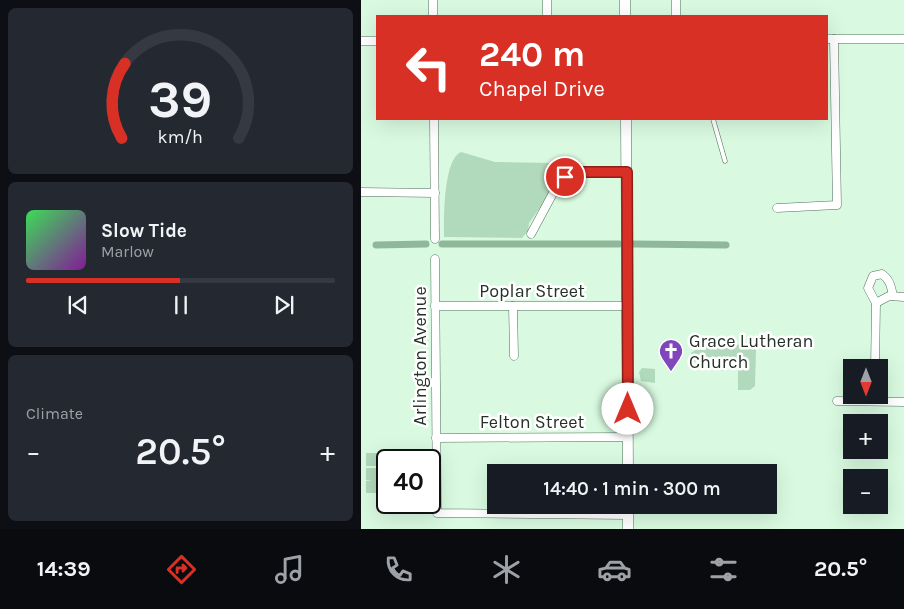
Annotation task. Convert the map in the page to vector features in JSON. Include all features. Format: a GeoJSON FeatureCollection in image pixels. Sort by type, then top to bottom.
{"type":"FeatureCollection","features":[{"type":"Feature","properties":{"kind":"street"},"geometry":{"type":"LineString","coordinates":[[433,0],[433,15]]}},
{"type":"Feature","properties":{"kind":"street"},"geometry":{"type":"LineString","coordinates":[[547,0],[547,15]]}},
{"type":"Feature","properties":{"kind":"street"},"geometry":{"type":"LineString","coordinates":[[625,0],[625,15]]}},
{"type":"Feature","properties":{"kind":"street"},"geometry":{"type":"LineString","coordinates":[[676,0],[676,15]]}},
{"type":"Feature","properties":{"kind":"street"},"geometry":{"type":"LineString","coordinates":[[777,208],[837,205],[831,39],[904,39]]}},
{"type":"Feature","properties":{"kind":"street"},"geometry":{"type":"LineString","coordinates":[[361,41],[376,41]]}},
{"type":"Feature","properties":{"kind":"street"},"geometry":{"type":"LineString","coordinates":[[434,120],[435,239]]}},
{"type":"Feature","properties":{"kind":"street"},"geometry":{"type":"LineString","coordinates":[[626,120],[628,464]]}},
{"type":"Feature","properties":{"kind":"street"},"geometry":{"type":"LineString","coordinates":[[531,234],[559,182],[570,174],[627,172]]}},
{"type":"Feature","properties":{"kind":"street"},"geometry":{"type":"LineString","coordinates":[[361,192],[435,193]]}},
{"type":"Feature","properties":{"kind":"street","name":"Arlington Avenue"},"geometry":{"type":"LineString","coordinates":[[435,259],[437,513],[487,512]]}},
{"type":"Feature","properties":{"kind":"street"},"geometry":{"type":"LineString","coordinates":[[875,359],[876,303],[868,288],[869,281],[877,274],[887,277],[891,284],[893,296]]}},
{"type":"Feature","properties":{"kind":"street"},"geometry":{"type":"LineString","coordinates":[[876,303],[893,296],[904,297]]}},
{"type":"Feature","properties":{"kind":"street","name":"Poplar Street"},"geometry":{"type":"LineString","coordinates":[[435,306],[628,306]]}},
{"type":"Feature","properties":{"kind":"street"},"geometry":{"type":"LineString","coordinates":[[513,306],[514,356]]}},
{"type":"Feature","properties":{"kind":"street"},"geometry":{"type":"LineString","coordinates":[[889,400],[904,402]]}},
{"type":"Feature","properties":{"kind":"street"},"geometry":{"type":"LineString","coordinates":[[837,401],[843,401]]}},
{"type":"Feature","properties":{"kind":"street","name":"Felton Street"},"geometry":{"type":"LineString","coordinates":[[436,438],[628,437]]}},
{"type":"Feature","properties":{"kind":"street"},"geometry":{"type":"LineString","coordinates":[[628,514],[628,529]]}},
{"type":"Feature","properties":{"kind":"lane"},"geometry":{"type":"LineString","coordinates":[[713,120],[725,160]]}},
{"type":"Feature","properties":{"kind":"green space"},"geometry":{"type":"Polygon","coordinates":[[[461,152],[495,162],[552,163],[559,174],[544,202],[529,223],[528,231],[522,238],[444,237],[448,178],[455,157],[461,152]]]}},
{"type":"Feature","properties":{"kind":"green space"},"geometry":{"type":"Polygon","coordinates":[[[706,344],[751,345],[756,350],[755,386],[750,390],[738,390],[738,359],[724,360],[724,371],[701,368],[691,357],[691,353],[695,350],[706,350],[706,344]]]}},
{"type":"Feature","properties":{"kind":"green space"},"geometry":{"type":"Polygon","coordinates":[[[642,368],[655,369],[655,383],[641,381],[639,372],[642,368]]]}},
{"type":"Feature","properties":{"kind":"green space"},"geometry":{"type":"Polygon","coordinates":[[[366,453],[376,453],[376,466],[366,466],[366,453]]]}},
{"type":"Feature","properties":{"kind":"green space"},"geometry":{"type":"Polygon","coordinates":[[[366,468],[376,468],[376,493],[366,493],[366,481],[372,480],[366,480],[366,468]]]}},
{"type":"Feature","properties":{"kind":"waterway"},"geometry":{"type":"LineString","coordinates":[[376,245],[426,244]]}},
{"type":"Feature","properties":{"kind":"waterway"},"geometry":{"type":"LineString","coordinates":[[442,244],[619,244]]}},
{"type":"Feature","properties":{"kind":"waterway"},"geometry":{"type":"LineString","coordinates":[[633,244],[726,245]]}},
{"type":"Feature","properties":{"kind":"place","name":"Grace Lutheran Church"},"geometry":{"type":"Point","coordinates":[671,372]}},
{"type":"Feature","properties":{"kind":"route"},"geometry":{"type":"LineString","coordinates":[[565,177],[578,172],[627,172],[628,409]]}}]}
